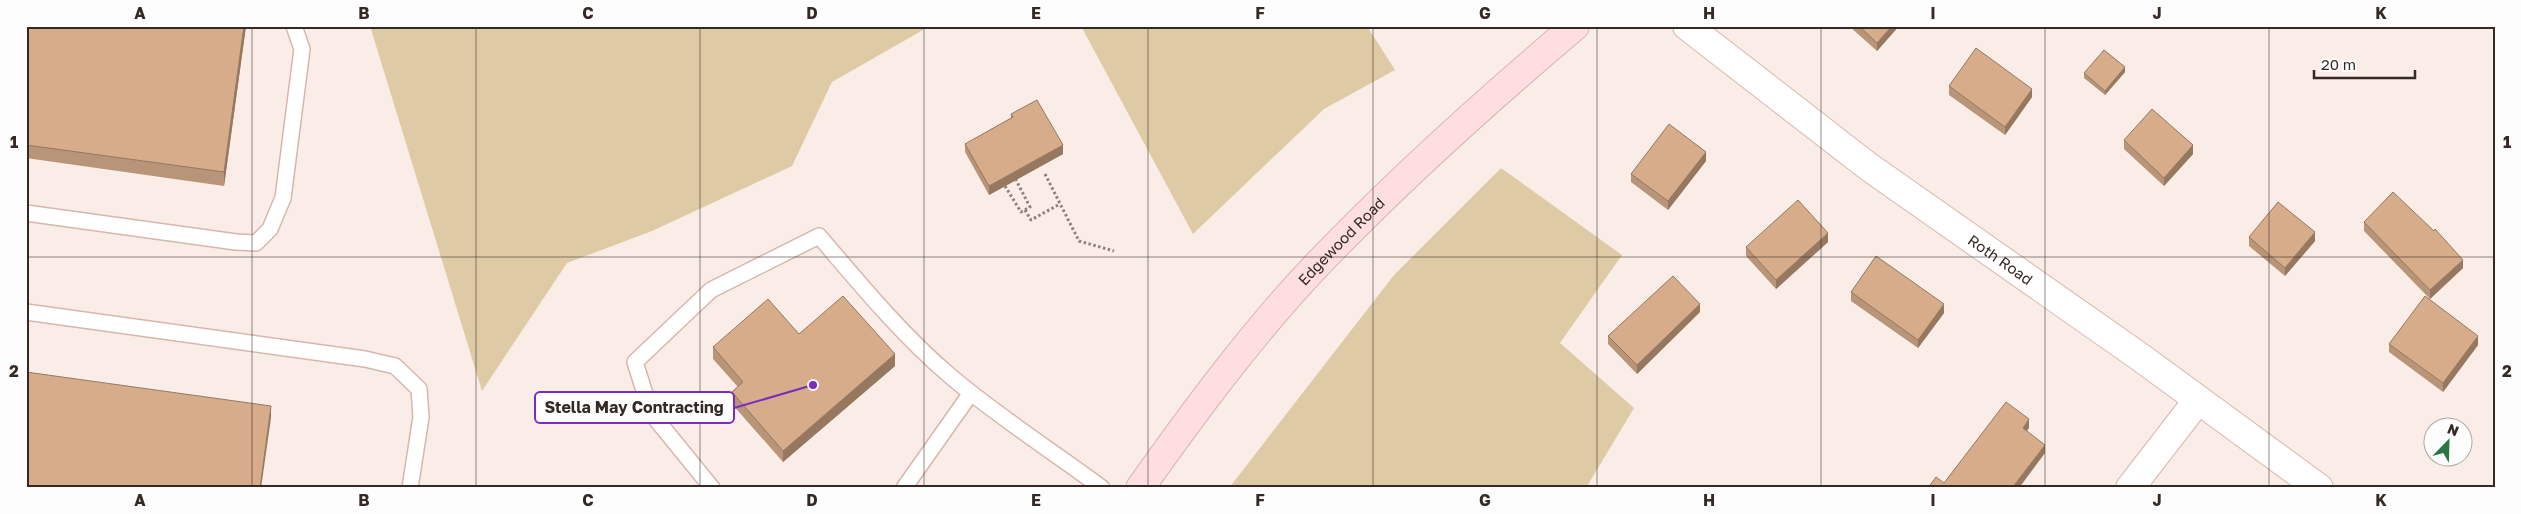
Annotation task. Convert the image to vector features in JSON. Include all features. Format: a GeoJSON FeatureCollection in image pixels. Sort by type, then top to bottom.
{"type":"FeatureCollection","features":[{"type":"Feature","properties":{"kind":"street","name":"Edgewood Road"},"geometry":{"type":"LineString","coordinates":[[1140,488],[1237,359],[1313,269],[1418,162],[1575,26]]}},
{"type":"Feature","properties":{"kind":"street","name":"Roth Road"},"geometry":{"type":"LineString","coordinates":[[1687,26],[1869,167],[2320,488]]}},
{"type":"Feature","properties":{"kind":"street"},"geometry":{"type":"LineString","coordinates":[[2130,488],[2198,400]]}},
{"type":"Feature","properties":{"kind":"lane"},"geometry":{"type":"LineString","coordinates":[[26,213],[236,242],[256,243],[270,229],[284,198],[302,49],[294,26]]}},
{"type":"Feature","properties":{"kind":"lane"},"geometry":{"type":"LineString","coordinates":[[712,488],[650,413],[635,362],[711,290],[819,236],[880,307],[947,374],[1102,488]]}},
{"type":"Feature","properties":{"kind":"lane"},"geometry":{"type":"LineString","coordinates":[[26,312],[365,359],[396,366],[419,389],[420,417],[410,488]]}},
{"type":"Feature","properties":{"kind":"lane"},"geometry":{"type":"LineString","coordinates":[[904,488],[971,393]]}},
{"type":"Feature","properties":{"kind":"path"},"geometry":{"type":"LineString","coordinates":[[1045,174],[1079,241],[1114,251]]}},
{"type":"Feature","properties":{"kind":"path"},"geometry":{"type":"LineString","coordinates":[[1006,186],[1021,212],[1025,210],[1030,206],[1016,180]]}},
{"type":"Feature","properties":{"kind":"path"},"geometry":{"type":"LineString","coordinates":[[1025,210],[1031,220],[1060,204]]}},
{"type":"Feature","properties":{"kind":"shaded area"},"geometry":{"type":"Polygon","coordinates":[[[370,26],[930,26],[832,82],[792,166],[652,231],[567,263],[482,391],[370,26]]]}},
{"type":"Feature","properties":{"kind":"shaded area"},"geometry":{"type":"Polygon","coordinates":[[[1081,26],[1367,26],[1395,70],[1324,109],[1193,234],[1081,26]]]}},
{"type":"Feature","properties":{"kind":"shaded area"},"geometry":{"type":"Polygon","coordinates":[[[1501,168],[1622,255],[1560,343],[1634,408],[1586,488],[1229,488],[1394,275],[1501,168]]]}},
{"type":"Feature","properties":{"kind":"building"},"geometry":{"type":"Polygon","coordinates":[[[26,26],[244,26],[224,172],[26,145],[26,26]]]}},
{"type":"Feature","properties":{"kind":"building"},"geometry":{"type":"Polygon","coordinates":[[[1859,26],[1892,26],[1877,43],[1859,26]]]}},
{"type":"Feature","properties":{"kind":"building"},"geometry":{"type":"Polygon","coordinates":[[[1976,48],[2032,89],[2005,127],[1949,86],[1976,48]]]}},
{"type":"Feature","properties":{"kind":"building"},"geometry":{"type":"Polygon","coordinates":[[[2104,50],[2125,67],[2105,91],[2084,73],[2104,50]]]}},
{"type":"Feature","properties":{"kind":"building"},"geometry":{"type":"Polygon","coordinates":[[[1037,100],[1063,145],[989,186],[965,144],[1013,117],[1011,114],[1037,100]]]}},
{"type":"Feature","properties":{"kind":"building"},"geometry":{"type":"Polygon","coordinates":[[[2152,109],[2193,145],[2164,178],[2124,140],[2152,109]]]}},
{"type":"Feature","properties":{"kind":"building"},"geometry":{"type":"Polygon","coordinates":[[[1669,124],[1706,152],[1668,201],[1631,174],[1669,124]]]}},
{"type":"Feature","properties":{"kind":"building"},"geometry":{"type":"Polygon","coordinates":[[[2393,192],[2434,231],[2435,229],[2463,260],[2430,290],[2364,222],[2393,192]]]}},
{"type":"Feature","properties":{"kind":"building"},"geometry":{"type":"Polygon","coordinates":[[[1798,200],[1828,233],[1776,280],[1746,247],[1798,200]]]}},
{"type":"Feature","properties":{"kind":"building"},"geometry":{"type":"Polygon","coordinates":[[[2278,202],[2315,232],[2285,268],[2249,237],[2278,202]]]}},
{"type":"Feature","properties":{"kind":"building"},"geometry":{"type":"Polygon","coordinates":[[[1876,256],[1944,304],[1918,340],[1851,292],[1876,256]]]}},
{"type":"Feature","properties":{"kind":"building"},"geometry":{"type":"Polygon","coordinates":[[[1673,276],[1700,304],[1637,365],[1608,336],[1673,276]]]}},
{"type":"Feature","properties":{"kind":"building"},"geometry":{"type":"Polygon","coordinates":[[[843,296],[895,354],[783,451],[732,392],[743,382],[713,347],[768,299],[799,334],[843,296]]]}},
{"type":"Feature","properties":{"kind":"building"},"geometry":{"type":"Polygon","coordinates":[[[2425,296],[2478,336],[2443,383],[2389,344],[2425,296]]]}},
{"type":"Feature","properties":{"kind":"building"},"geometry":{"type":"Polygon","coordinates":[[[26,372],[271,406],[260,488],[26,488],[26,372]]]}},
{"type":"Feature","properties":{"kind":"building"},"geometry":{"type":"Polygon","coordinates":[[[2006,402],[2029,419],[2023,428],[2045,445],[2012,488],[1928,488],[1936,477],[1944,483],[2006,402]]]}},
{"type":"Feature","properties":{"kind":"place","name":"Stella May Contracting"},"geometry":{"type":"Point","coordinates":[813,385]}}]}
